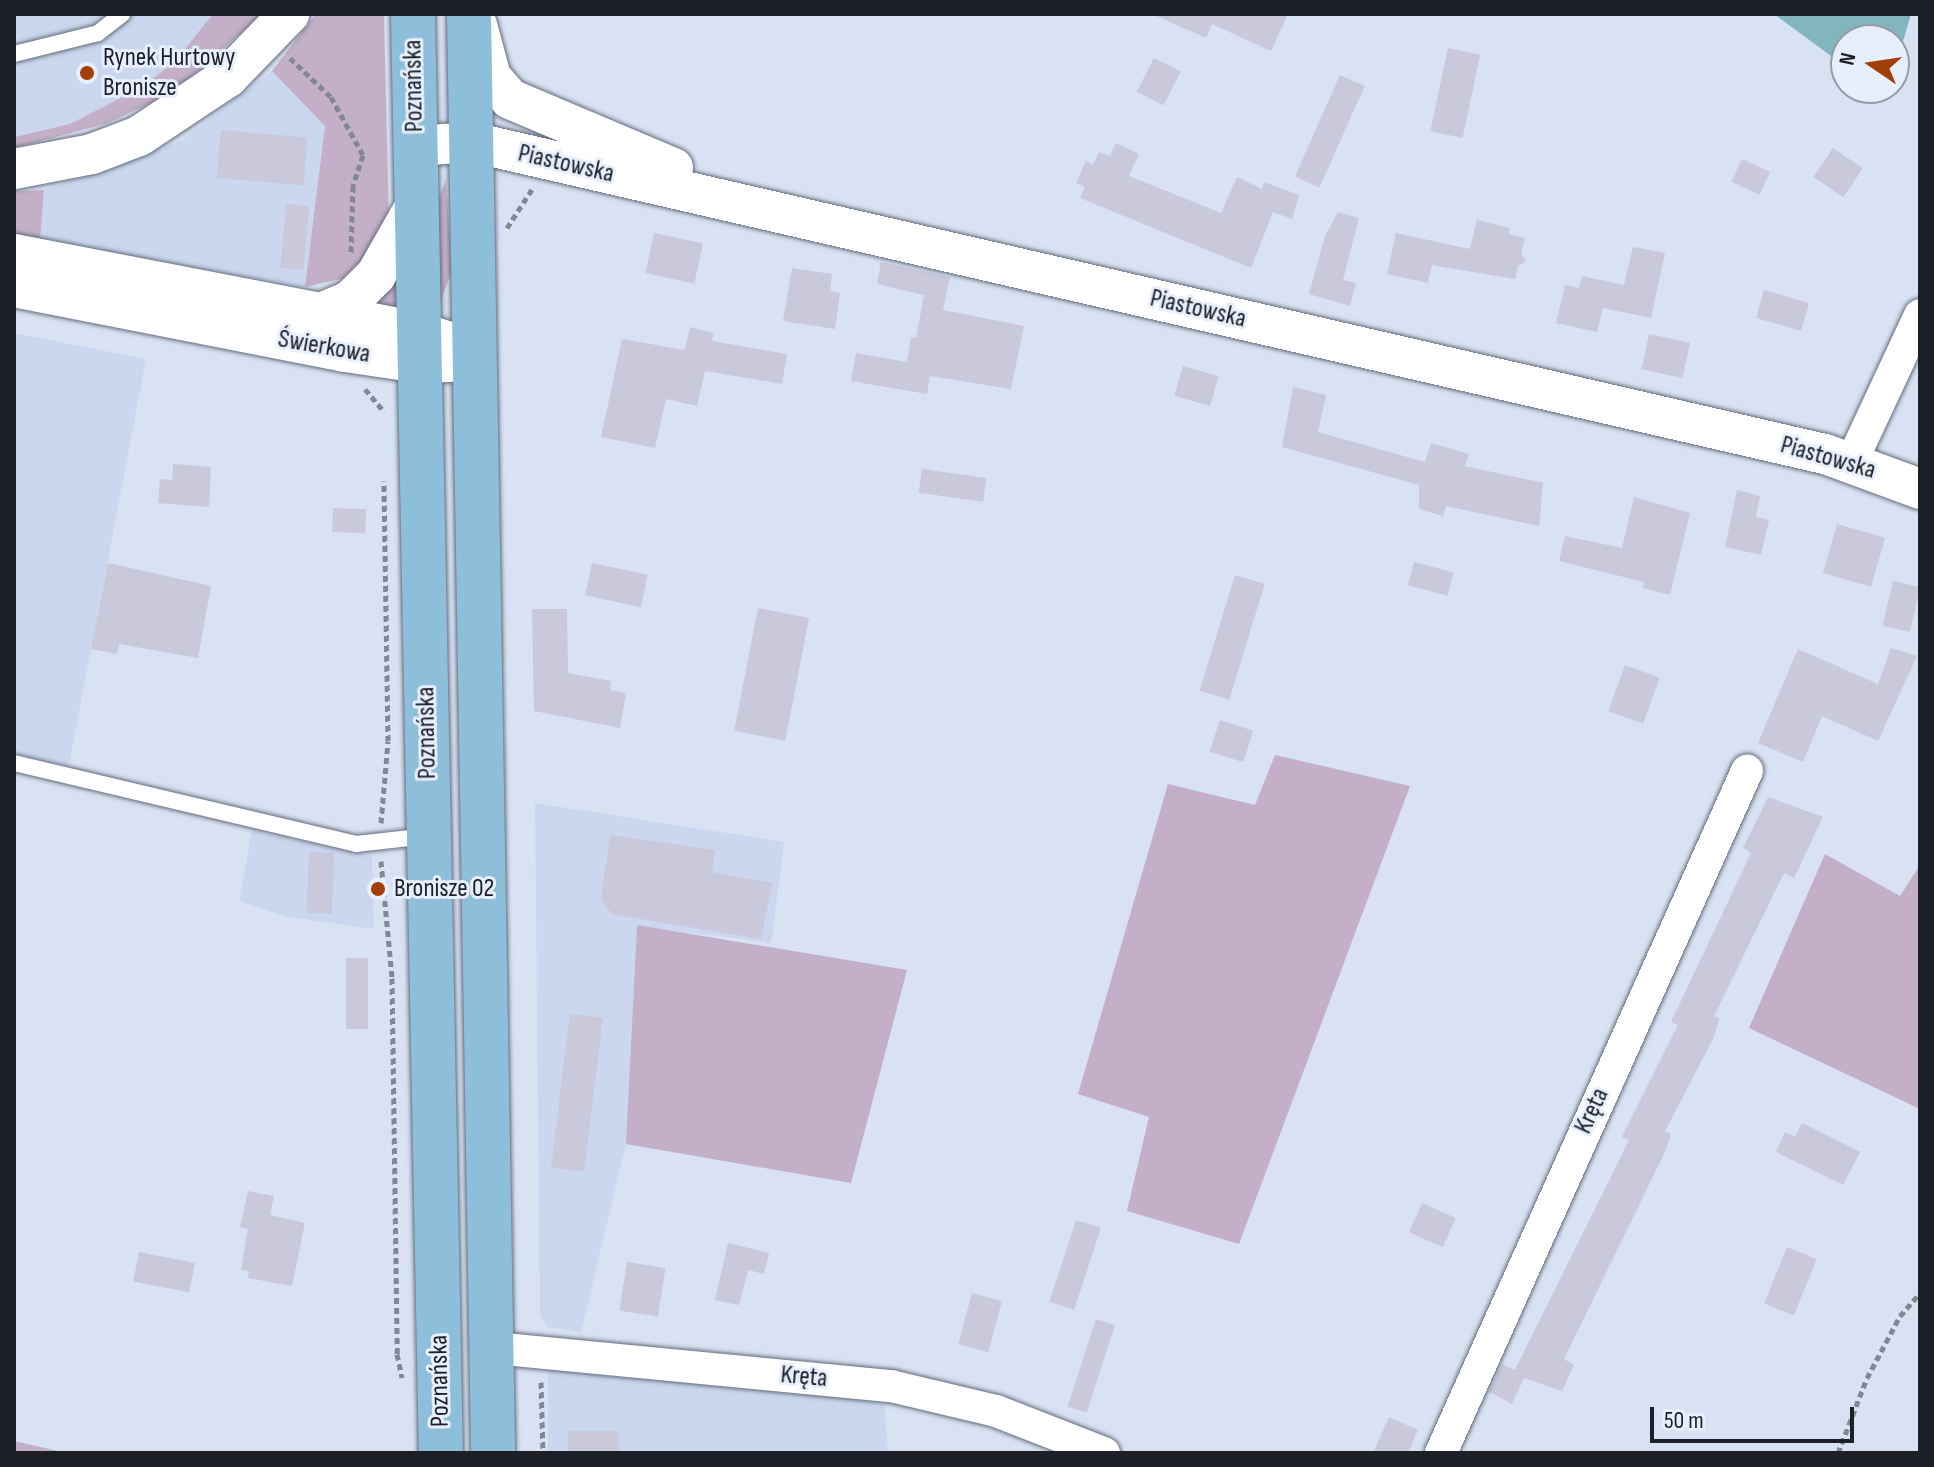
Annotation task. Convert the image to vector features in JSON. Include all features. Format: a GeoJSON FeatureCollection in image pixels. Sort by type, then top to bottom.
{"type":"FeatureCollection","features":[{"type":"Feature","properties":{"kind":"main road","name":"Poznańska"},"geometry":{"type":"LineString","coordinates":[[413,14],[441,1453]]}},
{"type":"Feature","properties":{"kind":"main road","name":"Poznańska"},"geometry":{"type":"LineString","coordinates":[[472,14],[475,351],[494,1348],[493,1453]]}},
{"type":"Feature","properties":{"kind":"street"},"geometry":{"type":"LineString","coordinates":[[472,14],[491,77],[510,99],[560,124],[819,222]]}},
{"type":"Feature","properties":{"kind":"street"},"geometry":{"type":"LineString","coordinates":[[14,169],[92,154],[139,136],[228,77],[286,32]]}},
{"type":"Feature","properties":{"kind":"street","name":"Piastowska"},"geometry":{"type":"LineString","coordinates":[[415,146],[472,142],[1852,461],[1920,489]]}},
{"type":"Feature","properties":{"kind":"street","name":"Świerkowa"},"geometry":{"type":"LineString","coordinates":[[321,313],[351,300],[376,275],[417,203]]}},
{"type":"Feature","properties":{"kind":"street","name":"Świerkowa"},"geometry":{"type":"LineString","coordinates":[[14,254],[321,313],[452,362],[475,351]]}},
{"type":"Feature","properties":{"kind":"street","name":"Świerkowa"},"geometry":{"type":"LineString","coordinates":[[14,287],[420,348]]}},
{"type":"Feature","properties":{"kind":"street"},"geometry":{"type":"LineString","coordinates":[[1852,461],[1920,315]]}},
{"type":"Feature","properties":{"kind":"street","name":"Kręta"},"geometry":{"type":"LineString","coordinates":[[1441,1453],[1747,771]]}},
{"type":"Feature","properties":{"kind":"street","name":"Kręta"},"geometry":{"type":"LineString","coordinates":[[494,1348],[891,1386],[996,1411],[1104,1453]]}},
{"type":"Feature","properties":{"kind":"lane"},"geometry":{"type":"LineString","coordinates":[[14,54],[98,33],[122,14]]}},
{"type":"Feature","properties":{"kind":"lane"},"geometry":{"type":"LineString","coordinates":[[14,763],[271,827],[381,844],[429,836]]}},
{"type":"Feature","properties":{"kind":"path"},"geometry":{"type":"LineString","coordinates":[[286,32],[331,97],[363,155],[353,186],[350,259]]}},
{"type":"Feature","properties":{"kind":"path"},"geometry":{"type":"LineString","coordinates":[[504,232],[543,174],[543,159]]}},
{"type":"Feature","properties":{"kind":"path"},"geometry":{"type":"LineString","coordinates":[[353,383],[381,404],[386,420]]}},
{"type":"Feature","properties":{"kind":"path"},"geometry":{"type":"LineString","coordinates":[[385,470],[388,741],[381,844],[392,978],[397,1354],[403,1384]]}},
{"type":"Feature","properties":{"kind":"path"},"geometry":{"type":"LineString","coordinates":[[1838,1453],[1867,1378],[1900,1316],[1920,1293]]}},
{"type":"Feature","properties":{"kind":"path"},"geometry":{"type":"LineString","coordinates":[[541,1353],[543,1453]]}},
{"type":"Feature","properties":{"kind":"shaded area","name":"Rynek Hurtowy Bronisze"},"geometry":{"type":"Polygon","coordinates":[[[14,14],[213,14],[176,60],[144,86],[70,124],[14,137],[14,14]]]}},
{"type":"Feature","properties":{"kind":"shaded area"},"geometry":{"type":"Polygon","coordinates":[[[213,14],[262,14],[175,91],[108,123],[14,148],[14,137],[70,124],[144,86],[176,60],[213,14]]]}},
{"type":"Feature","properties":{"kind":"shaded area"},"geometry":{"type":"Polygon","coordinates":[[[316,14],[384,14],[389,227],[363,274],[305,287],[325,126],[272,71],[316,14]]]}},
{"type":"Feature","properties":{"kind":"shaded area"},"geometry":{"type":"Polygon","coordinates":[[[1774,14],[1911,14],[1908,24],[1830,24],[1830,55],[1774,14]]]}},
{"type":"Feature","properties":{"kind":"shaded area"},"geometry":{"type":"Polygon","coordinates":[[[272,71],[325,125],[305,287],[40,240],[44,190],[181,141],[272,71]]]}},
{"type":"Feature","properties":{"kind":"shaded area"},"geometry":{"type":"Polygon","coordinates":[[[446,180],[452,271],[436,313],[437,202],[446,180]]]}},
{"type":"Feature","properties":{"kind":"shaded area"},"geometry":{"type":"Polygon","coordinates":[[[44,190],[40,240],[14,235],[14,191],[44,190]]]}},
{"type":"Feature","properties":{"kind":"shaded area"},"geometry":{"type":"Polygon","coordinates":[[[398,272],[400,315],[361,305],[398,272]]]}},
{"type":"Feature","properties":{"kind":"shaded area"},"geometry":{"type":"Polygon","coordinates":[[[14,333],[146,359],[69,765],[14,754],[14,333]]]}},
{"type":"Feature","properties":{"kind":"shaded area"},"geometry":{"type":"Polygon","coordinates":[[[1275,755],[1410,786],[1239,1244],[1127,1211],[1149,1117],[1078,1094],[1168,784],[1255,805],[1275,755]]]}},
{"type":"Feature","properties":{"kind":"shaded area"},"geometry":{"type":"Polygon","coordinates":[[[535,803],[784,842],[771,943],[637,926],[626,1144],[581,1332],[548,1327],[540,1315],[535,803]]]}},
{"type":"Feature","properties":{"kind":"shaded area"},"geometry":{"type":"Polygon","coordinates":[[[252,831],[372,856],[374,929],[287,917],[239,901],[252,831]]]}},
{"type":"Feature","properties":{"kind":"shaded area"},"geometry":{"type":"Polygon","coordinates":[[[1825,854],[1900,896],[1920,865],[1920,1109],[1749,1028],[1825,854]]]}},
{"type":"Feature","properties":{"kind":"shaded area"},"geometry":{"type":"Polygon","coordinates":[[[637,925],[907,970],[851,1183],[626,1144],[637,925]]]}},
{"type":"Feature","properties":{"kind":"shaded area"},"geometry":{"type":"Polygon","coordinates":[[[548,1368],[884,1400],[888,1453],[548,1453],[548,1368]]]}},
{"type":"Feature","properties":{"kind":"shaded area"},"geometry":{"type":"Polygon","coordinates":[[[14,1441],[67,1453],[14,1453],[14,1441]]]}},
{"type":"Feature","properties":{"kind":"building"},"geometry":{"type":"Polygon","coordinates":[[[1152,14],[1288,14],[1271,51],[1212,24],[1206,38],[1152,14]]]}},
{"type":"Feature","properties":{"kind":"building"},"geometry":{"type":"Polygon","coordinates":[[[1448,48],[1480,55],[1463,138],[1430,131],[1448,48]]]}},
{"type":"Feature","properties":{"kind":"building"},"geometry":{"type":"Polygon","coordinates":[[[1154,58],[1181,72],[1163,105],[1137,92],[1154,58]]]}},
{"type":"Feature","properties":{"kind":"building"},"geometry":{"type":"Polygon","coordinates":[[[1340,75],[1365,86],[1320,187],[1295,176],[1340,75]]]}},
{"type":"Feature","properties":{"kind":"building"},"geometry":{"type":"Polygon","coordinates":[[[221,130],[308,138],[303,185],[217,178],[221,130]]]}},
{"type":"Feature","properties":{"kind":"building"},"geometry":{"type":"Polygon","coordinates":[[[1116,143],[1139,154],[1129,176],[1221,213],[1237,177],[1262,189],[1264,182],[1299,195],[1292,219],[1273,212],[1251,268],[1080,198],[1085,187],[1076,183],[1086,161],[1093,165],[1099,152],[1110,156],[1116,143]]]}},
{"type":"Feature","properties":{"kind":"building"},"geometry":{"type":"Polygon","coordinates":[[[1833,148],[1863,168],[1843,197],[1813,177],[1833,148]]]}},
{"type":"Feature","properties":{"kind":"building"},"geometry":{"type":"Polygon","coordinates":[[[1742,159],[1770,172],[1760,195],[1731,182],[1742,159]]]}},
{"type":"Feature","properties":{"kind":"building"},"geometry":{"type":"Polygon","coordinates":[[[286,204],[309,206],[303,270],[280,268],[286,204]]]}},
{"type":"Feature","properties":{"kind":"building"},"geometry":{"type":"Polygon","coordinates":[[[1338,212],[1359,218],[1343,280],[1356,283],[1350,306],[1309,294],[1325,236],[1338,212]]]}},
{"type":"Feature","properties":{"kind":"building"},"geometry":{"type":"Polygon","coordinates":[[[1477,220],[1510,228],[1509,234],[1525,238],[1521,254],[1526,261],[1518,266],[1515,279],[1432,265],[1428,283],[1387,274],[1396,233],[1470,249],[1477,220]]]}},
{"type":"Feature","properties":{"kind":"building"},"geometry":{"type":"Polygon","coordinates":[[[654,233],[703,243],[694,283],[645,273],[654,233]]]}},
{"type":"Feature","properties":{"kind":"building"},"geometry":{"type":"Polygon","coordinates":[[[1633,247],[1665,253],[1651,318],[1603,308],[1597,332],[1556,323],[1565,285],[1579,288],[1582,276],[1624,285],[1633,247]]]}},
{"type":"Feature","properties":{"kind":"building"},"geometry":{"type":"Polygon","coordinates":[[[881,262],[950,277],[943,310],[1024,326],[1011,389],[930,376],[927,394],[851,381],[856,353],[907,362],[911,337],[916,338],[924,295],[877,284],[881,262]]]}},
{"type":"Feature","properties":{"kind":"building"},"geometry":{"type":"Polygon","coordinates":[[[792,268],[832,274],[830,291],[840,293],[835,329],[783,321],[792,268]]]}},
{"type":"Feature","properties":{"kind":"building"},"geometry":{"type":"Polygon","coordinates":[[[1764,290],[1809,303],[1801,331],[1756,318],[1764,290]]]}},
{"type":"Feature","properties":{"kind":"building"},"geometry":{"type":"Polygon","coordinates":[[[690,327],[714,333],[712,341],[787,354],[782,384],[705,371],[697,406],[666,399],[655,448],[601,437],[622,339],[685,350],[690,327]]]}},
{"type":"Feature","properties":{"kind":"building"},"geometry":{"type":"Polygon","coordinates":[[[1649,334],[1690,343],[1683,378],[1642,369],[1649,334]]]}},
{"type":"Feature","properties":{"kind":"building"},"geometry":{"type":"Polygon","coordinates":[[[1183,366],[1219,376],[1210,406],[1174,396],[1183,366]]]}},
{"type":"Feature","properties":{"kind":"building"},"geometry":{"type":"Polygon","coordinates":[[[1293,387],[1326,395],[1318,432],[1425,462],[1431,443],[1469,454],[1465,466],[1543,483],[1539,526],[1446,506],[1443,516],[1419,509],[1419,485],[1282,447],[1293,387]]]}},
{"type":"Feature","properties":{"kind":"building"},"geometry":{"type":"Polygon","coordinates":[[[173,464],[211,467],[209,507],[158,503],[160,479],[172,480],[173,464]]]}},
{"type":"Feature","properties":{"kind":"building"},"geometry":{"type":"Polygon","coordinates":[[[922,469],[986,478],[983,502],[919,493],[922,469]]]}},
{"type":"Feature","properties":{"kind":"building"},"geometry":{"type":"Polygon","coordinates":[[[1737,490],[1760,496],[1756,517],[1769,520],[1761,555],[1725,547],[1737,490]]]}},
{"type":"Feature","properties":{"kind":"building"},"geometry":{"type":"Polygon","coordinates":[[[1634,497],[1690,513],[1670,595],[1643,588],[1644,582],[1559,561],[1565,536],[1622,548],[1634,497]]]}},
{"type":"Feature","properties":{"kind":"building"},"geometry":{"type":"Polygon","coordinates":[[[333,508],[366,509],[365,533],[332,532],[333,508]]]}},
{"type":"Feature","properties":{"kind":"building"},"geometry":{"type":"Polygon","coordinates":[[[1837,524],[1885,538],[1871,587],[1823,573],[1837,524]]]}},
{"type":"Feature","properties":{"kind":"building"},"geometry":{"type":"Polygon","coordinates":[[[1414,562],[1454,573],[1447,596],[1408,585],[1414,562]]]}},
{"type":"Feature","properties":{"kind":"building"},"geometry":{"type":"Polygon","coordinates":[[[108,563],[211,586],[198,658],[119,644],[117,654],[91,649],[108,563]]]}},
{"type":"Feature","properties":{"kind":"building"},"geometry":{"type":"Polygon","coordinates":[[[592,563],[648,575],[641,607],[585,595],[592,563]]]}},
{"type":"Feature","properties":{"kind":"building"},"geometry":{"type":"Polygon","coordinates":[[[1235,575],[1265,584],[1229,700],[1200,691],[1235,575]]]}},
{"type":"Feature","properties":{"kind":"building"},"geometry":{"type":"Polygon","coordinates":[[[1893,581],[1920,587],[1910,632],[1883,626],[1893,581]]]}},
{"type":"Feature","properties":{"kind":"building"},"geometry":{"type":"Polygon","coordinates":[[[758,608],[809,618],[785,741],[734,731],[758,608]]]}},
{"type":"Feature","properties":{"kind":"building"},"geometry":{"type":"Polygon","coordinates":[[[532,609],[567,609],[568,673],[611,681],[610,690],[626,693],[620,728],[534,711],[532,609]]]}},
{"type":"Feature","properties":{"kind":"building"},"geometry":{"type":"Polygon","coordinates":[[[1891,648],[1917,656],[1878,741],[1822,716],[1803,762],[1758,743],[1798,649],[1878,684],[1891,648]]]}},
{"type":"Feature","properties":{"kind":"building"},"geometry":{"type":"Polygon","coordinates":[[[1625,665],[1660,678],[1643,724],[1608,711],[1625,665]]]}},
{"type":"Feature","properties":{"kind":"building"},"geometry":{"type":"Polygon","coordinates":[[[1220,720],[1253,731],[1243,762],[1210,751],[1220,720]]]}},
{"type":"Feature","properties":{"kind":"building"},"geometry":{"type":"Polygon","coordinates":[[[1768,797],[1823,817],[1794,878],[1784,873],[1714,1016],[1720,1018],[1713,1039],[1665,1131],[1671,1134],[1664,1154],[1564,1359],[1574,1365],[1562,1391],[1524,1378],[1512,1404],[1489,1392],[1502,1364],[1515,1370],[1629,1140],[1622,1137],[1678,1025],[1671,1022],[1751,853],[1743,848],[1768,797]]]}},
{"type":"Feature","properties":{"kind":"building"},"geometry":{"type":"Polygon","coordinates":[[[610,835],[715,850],[712,872],[772,883],[761,939],[612,914],[601,900],[610,835]]]}},
{"type":"Feature","properties":{"kind":"building"},"geometry":{"type":"Polygon","coordinates":[[[309,852],[334,853],[332,914],[307,913],[309,852]]]}},
{"type":"Feature","properties":{"kind":"building"},"geometry":{"type":"Polygon","coordinates":[[[346,958],[368,958],[368,1029],[346,1029],[346,958]]]}},
{"type":"Feature","properties":{"kind":"building"},"geometry":{"type":"Polygon","coordinates":[[[570,1014],[603,1018],[584,1172],[551,1168],[570,1014]]]}},
{"type":"Feature","properties":{"kind":"building"},"geometry":{"type":"Polygon","coordinates":[[[1802,1123],[1860,1152],[1843,1185],[1776,1152],[1785,1132],[1795,1137],[1802,1123]]]}},
{"type":"Feature","properties":{"kind":"building"},"geometry":{"type":"Polygon","coordinates":[[[248,1191],[274,1196],[270,1215],[305,1223],[292,1286],[248,1278],[249,1271],[241,1270],[248,1229],[240,1227],[248,1191]]]}},
{"type":"Feature","properties":{"kind":"building"},"geometry":{"type":"Polygon","coordinates":[[[1422,1203],[1456,1218],[1443,1247],[1409,1232],[1422,1203]]]}},
{"type":"Feature","properties":{"kind":"building"},"geometry":{"type":"Polygon","coordinates":[[[1076,1220],[1101,1228],[1074,1310],[1049,1302],[1076,1220]]]}},
{"type":"Feature","properties":{"kind":"building"},"geometry":{"type":"Polygon","coordinates":[[[728,1243],[769,1253],[764,1274],[748,1270],[739,1305],[715,1300],[728,1243]]]}},
{"type":"Feature","properties":{"kind":"building"},"geometry":{"type":"Polygon","coordinates":[[[1787,1247],[1817,1259],[1794,1316],[1764,1304],[1787,1247]]]}},
{"type":"Feature","properties":{"kind":"building"},"geometry":{"type":"Polygon","coordinates":[[[139,1252],[195,1263],[189,1292],[133,1281],[139,1252]]]}},
{"type":"Feature","properties":{"kind":"building"},"geometry":{"type":"Polygon","coordinates":[[[627,1262],[666,1268],[658,1316],[619,1310],[627,1262]]]}},
{"type":"Feature","properties":{"kind":"building"},"geometry":{"type":"Polygon","coordinates":[[[972,1293],[1002,1301],[988,1352],[958,1344],[972,1293]]]}},
{"type":"Feature","properties":{"kind":"building"},"geometry":{"type":"Polygon","coordinates":[[[1096,1319],[1115,1325],[1087,1413],[1068,1406],[1096,1319]]]}},
{"type":"Feature","properties":{"kind":"building"},"geometry":{"type":"Polygon","coordinates":[[[1389,1417],[1418,1430],[1408,1453],[1373,1453],[1389,1417]]]}},
{"type":"Feature","properties":{"kind":"building"},"geometry":{"type":"Polygon","coordinates":[[[568,1431],[619,1431],[619,1453],[568,1453],[568,1431]]]}},
{"type":"Feature","properties":{"kind":"place","name":"Rynek Hurtowy Bronisze"},"geometry":{"type":"Point","coordinates":[87,73]}},
{"type":"Feature","properties":{"kind":"place","name":"Bronisze 02"},"geometry":{"type":"Point","coordinates":[378,889]}}]}
